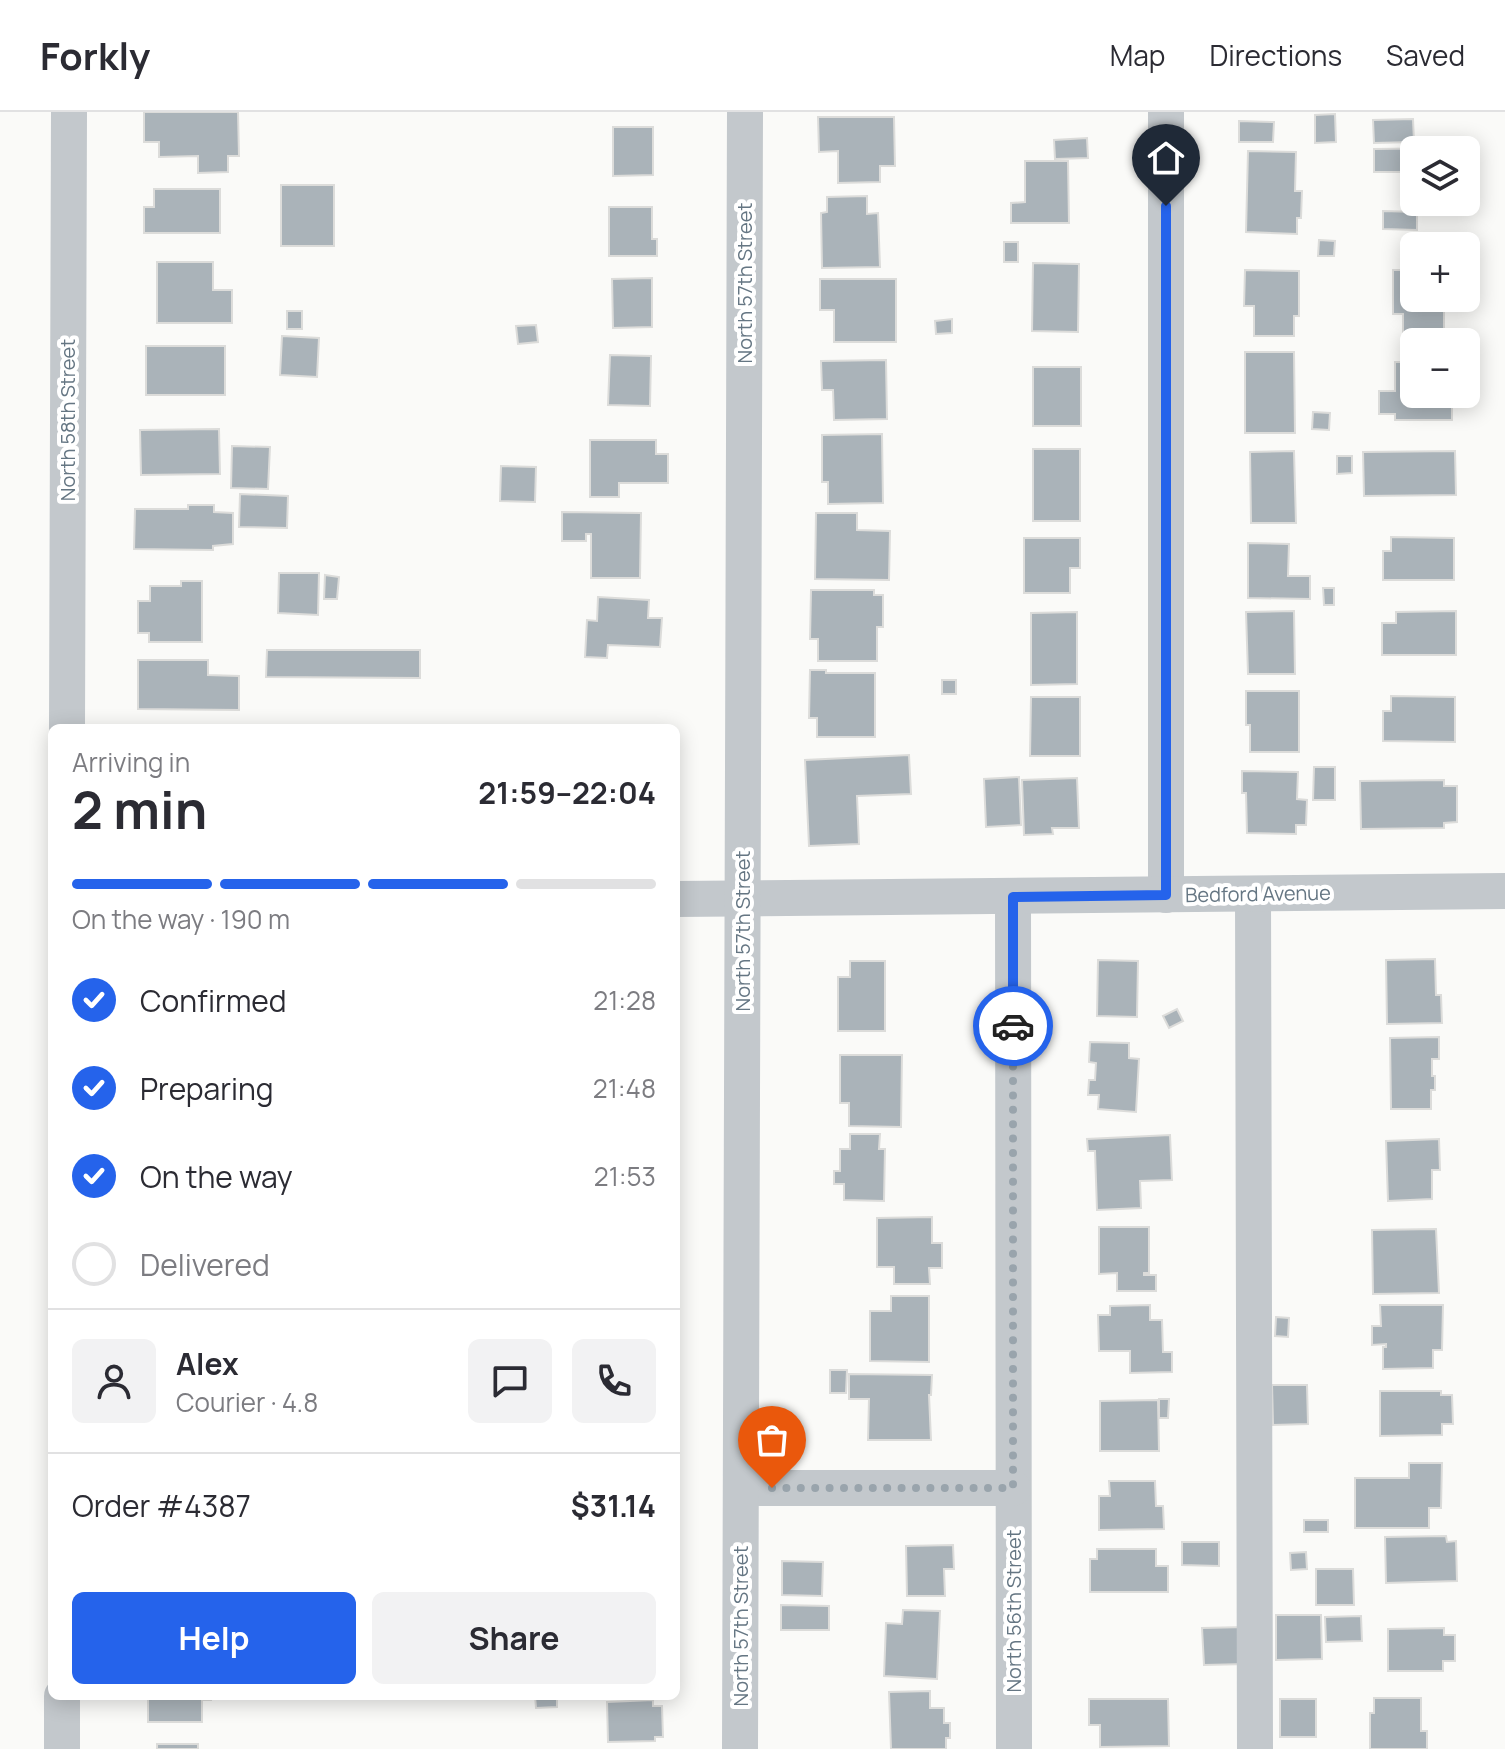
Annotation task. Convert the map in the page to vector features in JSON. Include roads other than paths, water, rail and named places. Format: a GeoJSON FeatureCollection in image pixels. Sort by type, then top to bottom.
{"type":"FeatureCollection","features":[{"type":"Feature","properties":{"kind":"street","name":"North 58th Street"},"geometry":{"type":"LineString","coordinates":[[67,724],[69,112]]}},
{"type":"Feature","properties":{"kind":"street","name":"North 57th Street"},"geometry":{"type":"LineString","coordinates":[[740,1749],[745,112]]}},
{"type":"Feature","properties":{"kind":"street"},"geometry":{"type":"LineString","coordinates":[[1166,112],[1166,895]]}},
{"type":"Feature","properties":{"kind":"street","name":"Bedford Avenue"},"geometry":{"type":"LineString","coordinates":[[680,899],[1505,891]]}},
{"type":"Feature","properties":{"kind":"street"},"geometry":{"type":"LineString","coordinates":[[1253,894],[1255,1749]]}},
{"type":"Feature","properties":{"kind":"street","name":"North 56th Street"},"geometry":{"type":"LineString","coordinates":[[1013,897],[1014,1749]]}},
{"type":"Feature","properties":{"kind":"street"},"geometry":{"type":"LineString","coordinates":[[742,1488],[1013,1488]]}},
{"type":"Feature","properties":{"kind":"street"},"geometry":{"type":"LineString","coordinates":[[62,1700],[62,1749]]}}]}
